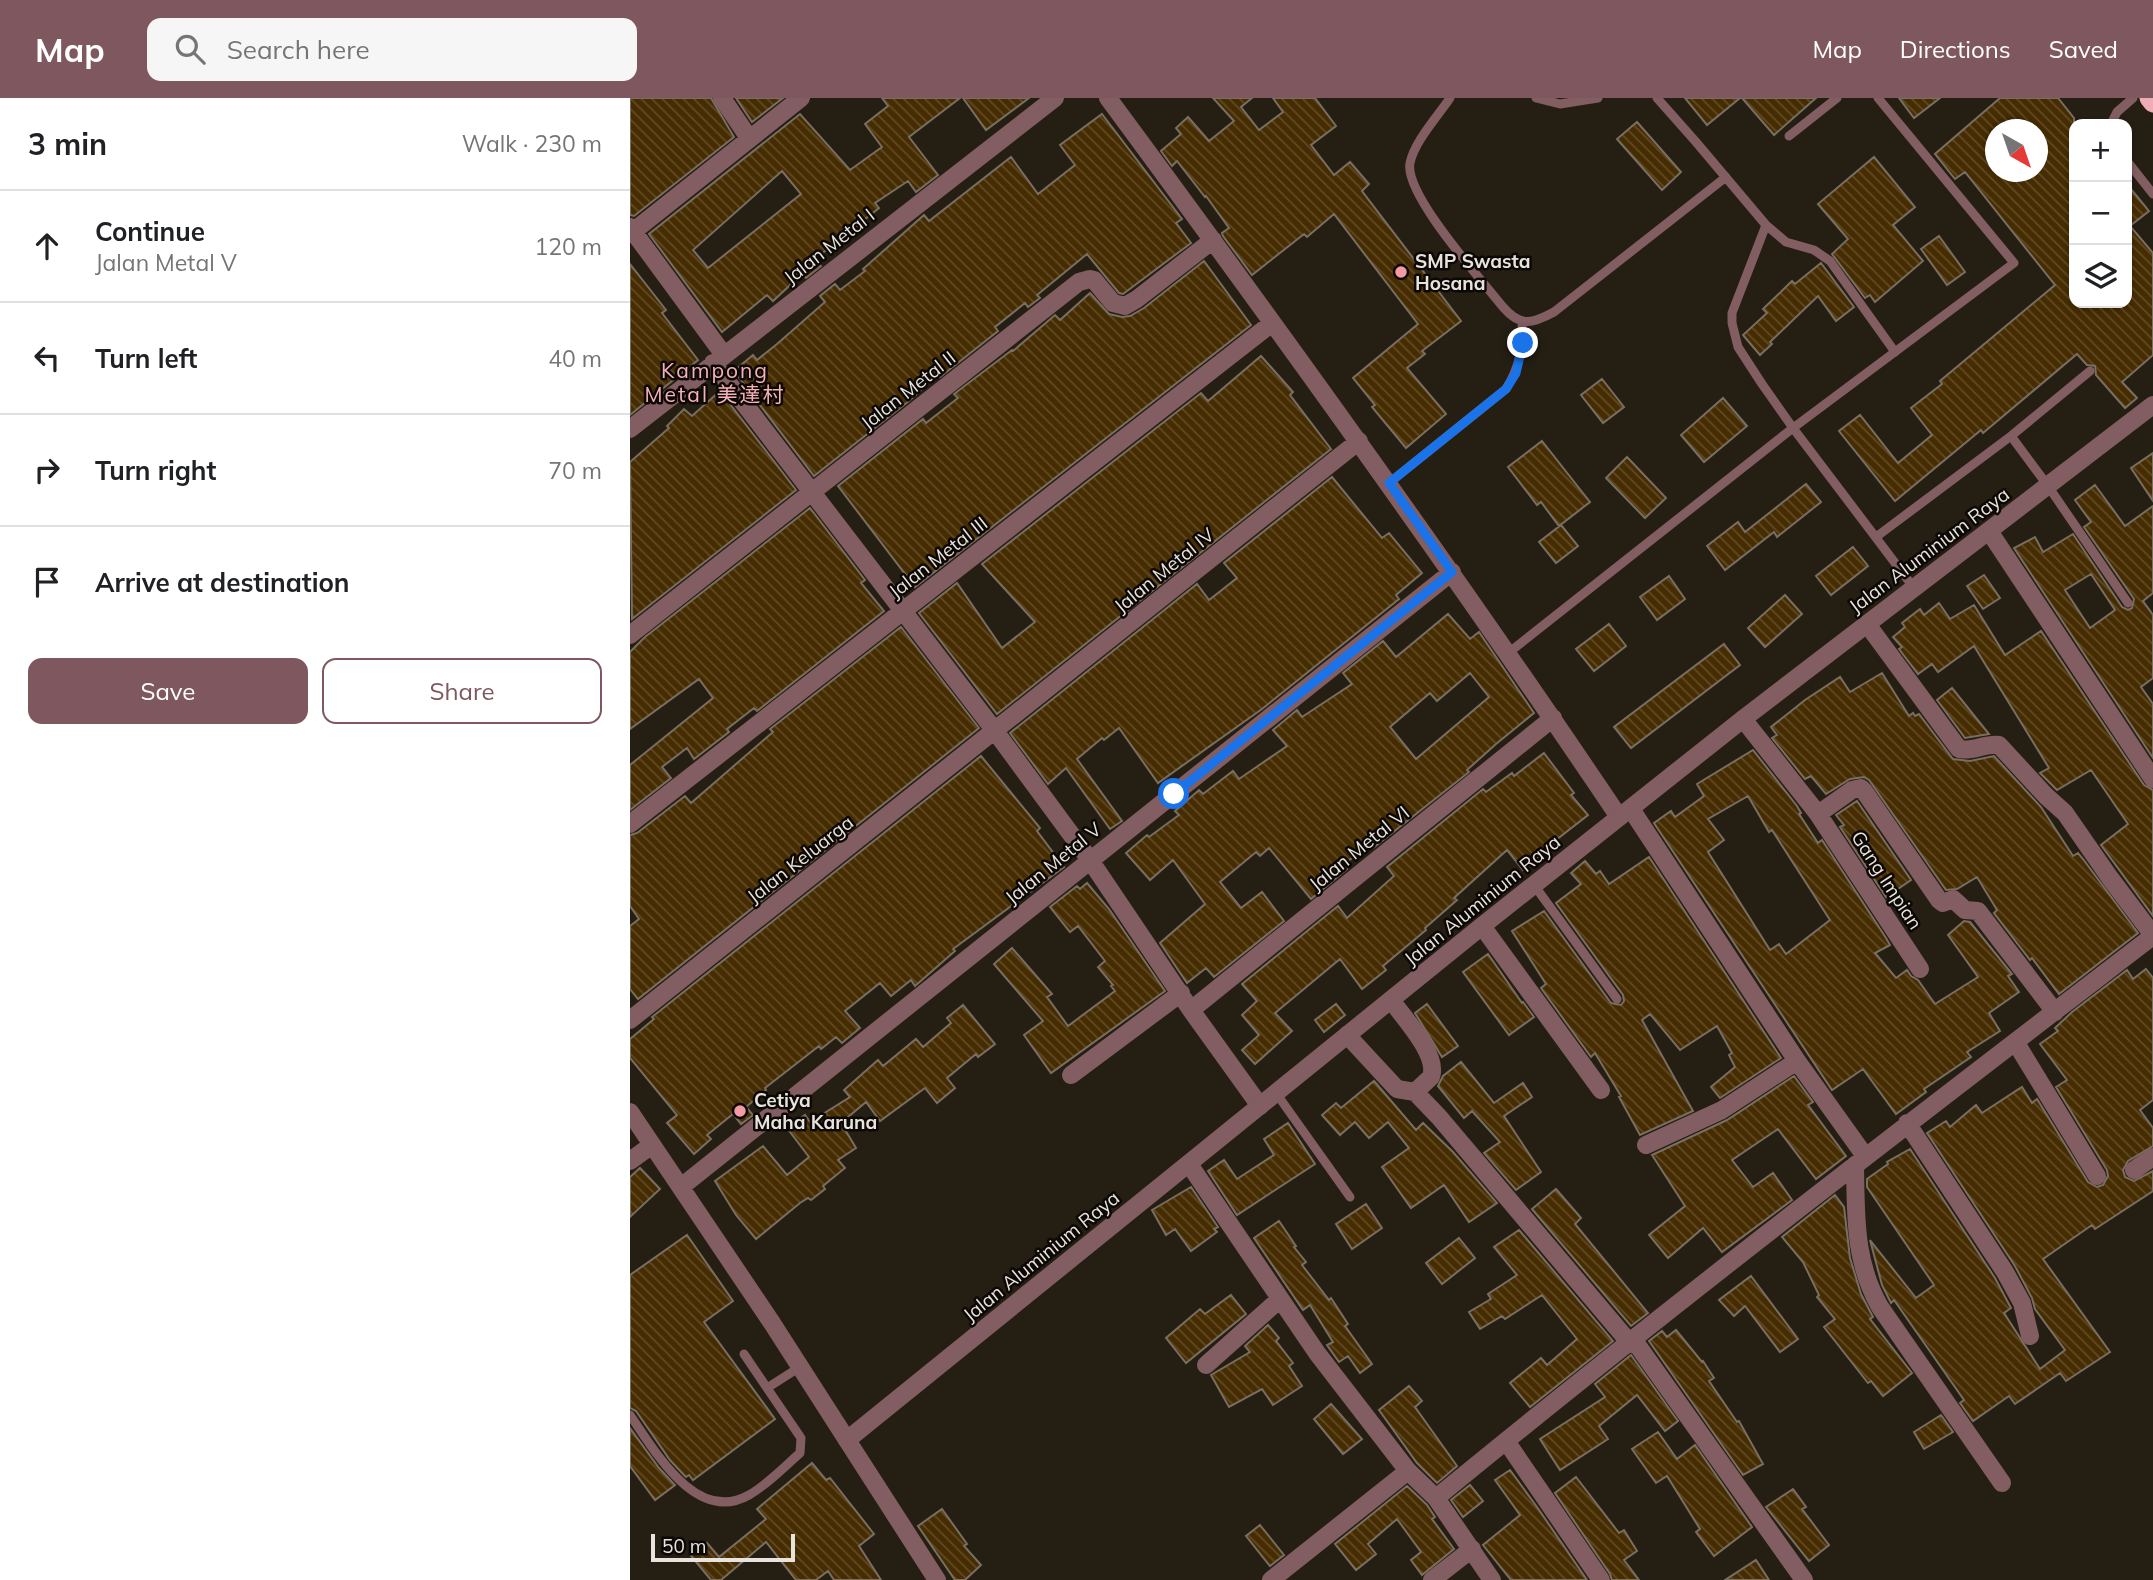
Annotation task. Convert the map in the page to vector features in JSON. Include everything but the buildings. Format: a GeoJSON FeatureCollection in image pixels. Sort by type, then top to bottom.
{"type":"FeatureCollection","features":[{"type":"Feature","properties":{"kind":"highway"},"geometry":{"type":"LineString","coordinates":[[2149,98],[2153,103]]}},
{"type":"Feature","properties":{"kind":"street"},"geometry":{"type":"LineString","coordinates":[[722,98],[749,138]]}},
{"type":"Feature","properties":{"kind":"street"},"geometry":{"type":"LineString","coordinates":[[801,98],[631,231],[813,491],[1090,860],[1191,1010],[1260,1106]]}},
{"type":"Feature","properties":{"kind":"street","name":"Jalan Metal I"},"geometry":{"type":"LineString","coordinates":[[630,429],[1055,98]]}},
{"type":"Feature","properties":{"kind":"street"},"geometry":{"type":"LineString","coordinates":[[1108,98],[1359,441],[1507,654],[1625,813],[1797,1061],[1860,1160],[1859,1255],[1869,1287],[1880,1307],[2002,1483]]}},
{"type":"Feature","properties":{"kind":"street","name":"Jalan Metal II"},"geometry":{"type":"LineString","coordinates":[[630,635],[1079,282],[1094,280],[1113,303],[1125,306],[1213,240]]}},
{"type":"Feature","properties":{"kind":"street","name":"Jalan Metal III"},"geometry":{"type":"LineString","coordinates":[[630,824],[1272,323]]}},
{"type":"Feature","properties":{"kind":"street","name":"Jalan Aluminium Raya"},"geometry":{"type":"LineString","coordinates":[[847,1440],[1482,926],[1743,719],[2153,405]]}},
{"type":"Feature","properties":{"kind":"street","name":"Jalan Metal IV"},"geometry":{"type":"LineString","coordinates":[[995,731],[1359,441]]}},
{"type":"Feature","properties":{"kind":"street"},"geometry":{"type":"LineString","coordinates":[[1989,531],[2153,779]]}},
{"type":"Feature","properties":{"kind":"street","name":"Jalan Metal V"},"geometry":{"type":"LineString","coordinates":[[681,1187],[1452,572]]}},
{"type":"Feature","properties":{"kind":"street"},"geometry":{"type":"LineString","coordinates":[[1436,1498],[1860,1160],[2016,1043],[2153,935],[2065,813],[1999,745],[1959,749],[1867,624]]}},
{"type":"Feature","properties":{"kind":"street","name":"Jalan Metal VI"},"geometry":{"type":"LineString","coordinates":[[1191,1010],[1553,718]]}},
{"type":"Feature","properties":{"kind":"street","name":"Gang Impian"},"geometry":{"type":"LineString","coordinates":[[1743,719],[1818,814],[1920,969]]}},
{"type":"Feature","properties":{"kind":"street","name":"Jalan Keluarga"},"geometry":{"type":"LineString","coordinates":[[630,1020],[995,731]]}},
{"type":"Feature","properties":{"kind":"street"},"geometry":{"type":"LineString","coordinates":[[1818,814],[1852,790],[1864,790],[1939,901],[1943,903],[1953,899],[1966,911],[1975,910],[1982,915],[2054,1012]]}},
{"type":"Feature","properties":{"kind":"street"},"geometry":{"type":"LineString","coordinates":[[1482,926],[1601,1090]]}},
{"type":"Feature","properties":{"kind":"street"},"geometry":{"type":"LineString","coordinates":[[1071,1075],[1181,993]]}},
{"type":"Feature","properties":{"kind":"street"},"geometry":{"type":"LineString","coordinates":[[1391,1000],[1433,1062],[1431,1077],[1415,1092]]}},
{"type":"Feature","properties":{"kind":"street"},"geometry":{"type":"LineString","coordinates":[[1347,1035],[1390,1083],[1397,1089],[1415,1092],[1439,1117],[1631,1340],[1804,1580]]}},
{"type":"Feature","properties":{"kind":"street"},"geometry":{"type":"LineString","coordinates":[[2016,1043],[2097,1176]]}},
{"type":"Feature","properties":{"kind":"street"},"geometry":{"type":"LineString","coordinates":[[1646,1145],[1722,1110],[1797,1061]]}},
{"type":"Feature","properties":{"kind":"street"},"geometry":{"type":"LineString","coordinates":[[630,1112],[800,1367],[937,1580]]}},
{"type":"Feature","properties":{"kind":"street"},"geometry":{"type":"LineString","coordinates":[[1907,1124],[2012,1283],[2022,1303],[2030,1336]]}},
{"type":"Feature","properties":{"kind":"street"},"geometry":{"type":"LineString","coordinates":[[630,1161],[652,1145]]}},
{"type":"Feature","properties":{"kind":"street"},"geometry":{"type":"LineString","coordinates":[[2134,1170],[2153,1157]]}},
{"type":"Feature","properties":{"kind":"street"},"geometry":{"type":"LineString","coordinates":[[1189,1164],[1318,1353],[1408,1471],[1436,1498],[1492,1580]]}},
{"type":"Feature","properties":{"kind":"street"},"geometry":{"type":"LineString","coordinates":[[1206,1365],[1280,1299]]}},
{"type":"Feature","properties":{"kind":"street"},"geometry":{"type":"LineString","coordinates":[[1506,1441],[1601,1580]]}},
{"type":"Feature","properties":{"kind":"street"},"geometry":{"type":"LineString","coordinates":[[1271,1580],[1408,1471]]}},
{"type":"Feature","properties":{"kind":"street"},"geometry":{"type":"LineString","coordinates":[[1432,1580],[1472,1549]]}},
{"type":"Feature","properties":{"kind":"lane"},"geometry":{"type":"LineString","coordinates":[[1450,98],[1411,158],[1410,176],[1430,213],[1503,307],[1514,318],[1522,321],[1539,320],[1553,312],[1726,177]]}},
{"type":"Feature","properties":{"kind":"lane"},"geometry":{"type":"LineString","coordinates":[[1536,98],[1560,104],[1598,98]]}},
{"type":"Feature","properties":{"kind":"lane"},"geometry":{"type":"LineString","coordinates":[[1657,98],[1766,226],[1786,242],[1815,250],[1830,261],[1895,352]]}},
{"type":"Feature","properties":{"kind":"lane"},"geometry":{"type":"LineString","coordinates":[[1789,136],[1837,98]]}},
{"type":"Feature","properties":{"kind":"lane"},"geometry":{"type":"LineString","coordinates":[[1507,654],[1793,428],[2014,263],[1878,98]]}},
{"type":"Feature","properties":{"kind":"lane"},"geometry":{"type":"LineString","coordinates":[[2114,119],[2117,112],[2133,98]]}},
{"type":"Feature","properties":{"kind":"lane"},"geometry":{"type":"LineString","coordinates":[[2132,167],[2153,194]]}},
{"type":"Feature","properties":{"kind":"lane"},"geometry":{"type":"LineString","coordinates":[[1766,226],[1737,301],[1732,323],[1738,347],[1793,428],[1914,588]]}},
{"type":"Feature","properties":{"kind":"lane"},"geometry":{"type":"LineString","coordinates":[[1389,483],[1506,389],[1516,373],[1521,355],[1522,321]]}},
{"type":"Feature","properties":{"kind":"lane"},"geometry":{"type":"LineString","coordinates":[[1876,537],[2011,436],[2090,371]]}},
{"type":"Feature","properties":{"kind":"lane"},"geometry":{"type":"LineString","coordinates":[[2011,436],[2128,603]]}},
{"type":"Feature","properties":{"kind":"lane"},"geometry":{"type":"LineString","coordinates":[[1534,885],[1617,999]]}},
{"type":"Feature","properties":{"kind":"lane"},"geometry":{"type":"LineString","coordinates":[[1276,1093],[1350,1197]]}},
{"type":"Feature","properties":{"kind":"lane"},"geometry":{"type":"LineString","coordinates":[[630,1415],[667,1469],[691,1491],[708,1500],[736,1501],[751,1494],[800,1453],[800,1438],[744,1353]]}},
{"type":"Feature","properties":{"kind":"lane"},"geometry":{"type":"LineString","coordinates":[[767,1388],[800,1367]]}},
{"type":"Feature","properties":{"kind":"place","name":"SMP Swasta Hosana"},"geometry":{"type":"Point","coordinates":[1401,272]}},
{"type":"Feature","properties":{"kind":"place","name":"Cetiya Maha Karuna"},"geometry":{"type":"Point","coordinates":[740,1111]}},
{"type":"Feature","properties":{"kind":"district","name":"Kampong Metal 美達村"},"geometry":{"type":"Point","coordinates":[715,383]}},
{"type":"Feature","properties":{"kind":"route"},"geometry":{"type":"LineString","coordinates":[[1174,794],[1452,572],[1389,483],[1506,389],[1516,373],[1523,343]]}}]}
